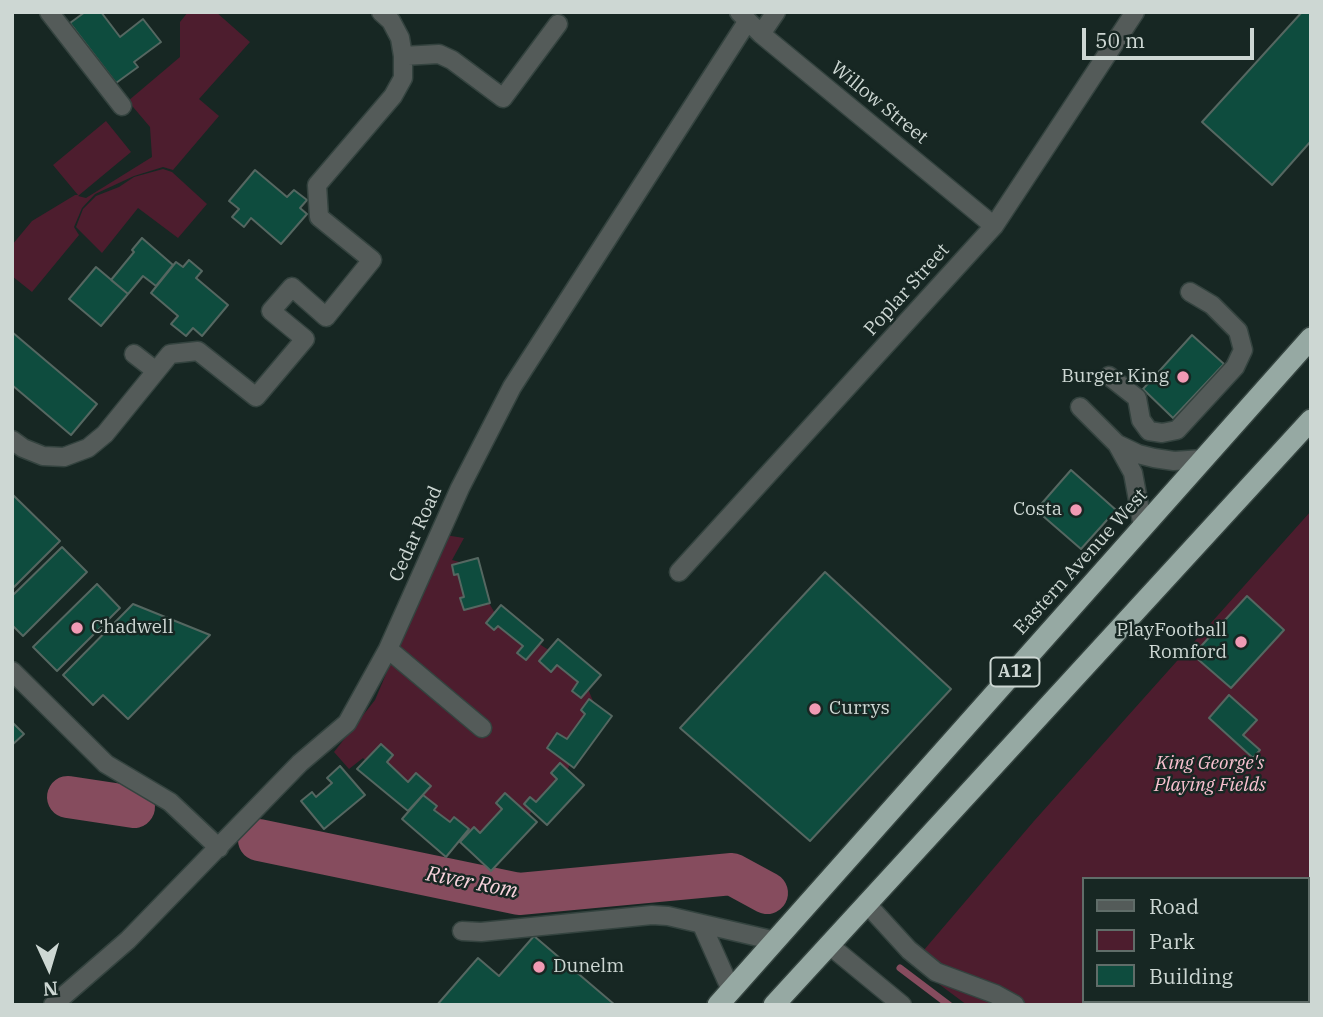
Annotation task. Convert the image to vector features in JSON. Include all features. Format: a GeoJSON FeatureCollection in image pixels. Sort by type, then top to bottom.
{"type":"FeatureCollection","features":[{"type":"Feature","properties":{"kind":"highway","name":"Eastern Avenue West"},"geometry":{"type":"LineString","coordinates":[[725,997],[1311,338]]}},
{"type":"Feature","properties":{"kind":"highway","name":"A12"},"geometry":{"type":"LineString","coordinates":[[774,1005],[1311,420]]}},
{"type":"Feature","properties":{"kind":"street"},"geometry":{"type":"LineString","coordinates":[[49,12],[122,106]]}},
{"type":"Feature","properties":{"kind":"street"},"geometry":{"type":"LineString","coordinates":[[12,440],[23,449],[43,456],[65,457],[88,448],[105,433],[170,354],[198,351],[256,397],[305,339],[271,311],[292,287],[326,317],[372,260],[319,217],[317,185],[393,96],[402,78],[400,38],[391,21],[381,12]]}},
{"type":"Feature","properties":{"kind":"street"},"geometry":{"type":"LineString","coordinates":[[761,34],[776,12]]}},
{"type":"Feature","properties":{"kind":"street","name":"Poplar Street"},"geometry":{"type":"LineString","coordinates":[[679,572],[994,226],[1135,12]]}},
{"type":"Feature","properties":{"kind":"street","name":"Willow Street"},"geometry":{"type":"LineString","coordinates":[[743,17],[994,226]]}},
{"type":"Feature","properties":{"kind":"street","name":"Cedar Road"},"geometry":{"type":"LineString","coordinates":[[54,1003],[128,940],[299,763],[346,723],[388,649],[460,488],[512,387],[743,17]]}},
{"type":"Feature","properties":{"kind":"street"},"geometry":{"type":"LineString","coordinates":[[403,56],[439,54],[452,60],[503,98],[558,24]]}},
{"type":"Feature","properties":{"kind":"street"},"geometry":{"type":"LineString","coordinates":[[1109,376],[1137,398],[1141,420],[1149,431],[1162,433],[1177,430],[1235,367],[1243,350],[1238,331],[1212,305],[1189,292]]}},
{"type":"Feature","properties":{"kind":"street"},"geometry":{"type":"LineString","coordinates":[[134,354],[156,372]]}},
{"type":"Feature","properties":{"kind":"street"},"geometry":{"type":"LineString","coordinates":[[1080,407],[1117,444],[1133,473],[1143,527]]}},
{"type":"Feature","properties":{"kind":"street"},"geometry":{"type":"LineString","coordinates":[[1117,444],[1154,458],[1174,461],[1203,459]]}},
{"type":"Feature","properties":{"kind":"street"},"geometry":{"type":"LineString","coordinates":[[388,649],[482,728]]}},
{"type":"Feature","properties":{"kind":"street"},"geometry":{"type":"LineString","coordinates":[[12,671],[106,764],[170,802],[219,848]]}},
{"type":"Feature","properties":{"kind":"street"},"geometry":{"type":"LineString","coordinates":[[866,903],[909,950],[936,971],[995,994],[1015,1005]]}},
{"type":"Feature","properties":{"kind":"street"},"geometry":{"type":"LineString","coordinates":[[462,931],[481,932],[652,915],[668,916],[776,941]]}},
{"type":"Feature","properties":{"kind":"street"},"geometry":{"type":"LineString","coordinates":[[702,925],[725,997]]}},
{"type":"Feature","properties":{"kind":"street"},"geometry":{"type":"LineString","coordinates":[[828,944],[902,1005]]}},
{"type":"Feature","properties":{"kind":"street"},"geometry":{"type":"LineString","coordinates":[[54,1003],[75,1005]]}},
{"type":"Feature","properties":{"kind":"green space"},"geometry":{"type":"Polygon","coordinates":[[[188,12],[216,12],[250,42],[199,99],[219,116],[173,170],[163,167],[134,176],[95,194],[82,208],[74,227],[79,235],[32,292],[12,276],[12,245],[32,221],[78,195],[53,165],[106,121],[131,152],[78,196],[86,198],[152,157],[150,127],[128,101],[180,57],[180,22],[188,12]]]}},
{"type":"Feature","properties":{"kind":"green space"},"geometry":{"type":"Polygon","coordinates":[[[163,169],[172,172],[207,204],[178,238],[138,208],[102,253],[76,227],[83,209],[96,196],[119,187],[134,177],[163,169]]]}},
{"type":"Feature","properties":{"kind":"green space","name":"King George's Playing Fields"},"geometry":{"type":"Polygon","coordinates":[[[1311,511],[1311,1005],[967,1005],[912,964],[1034,821],[1311,511]]]}},
{"type":"Feature","properties":{"kind":"green space"},"geometry":{"type":"Polygon","coordinates":[[[445,535],[464,538],[452,560],[467,564],[497,617],[580,670],[596,708],[558,790],[485,851],[426,822],[363,758],[349,769],[334,752],[375,700],[445,535]]]}},
{"type":"Feature","properties":{"kind":"building"},"geometry":{"type":"Polygon","coordinates":[[[85,12],[101,12],[120,37],[143,19],[161,42],[134,62],[138,67],[116,83],[70,23],[85,12]]]}},
{"type":"Feature","properties":{"kind":"building"},"geometry":{"type":"Polygon","coordinates":[[[1302,12],[1311,12],[1311,141],[1272,185],[1202,122],[1302,12]]]}},
{"type":"Feature","properties":{"kind":"building"},"geometry":{"type":"Polygon","coordinates":[[[255,170],[287,197],[294,190],[307,200],[300,208],[307,214],[281,244],[251,218],[244,227],[232,217],[239,209],[229,201],[255,170]]]}},
{"type":"Feature","properties":{"kind":"building"},"geometry":{"type":"Polygon","coordinates":[[[142,238],[173,265],[156,286],[143,276],[128,294],[111,280],[142,238]]]}},
{"type":"Feature","properties":{"kind":"building"},"geometry":{"type":"Polygon","coordinates":[[[189,260],[202,271],[196,278],[228,305],[202,336],[193,328],[186,336],[171,324],[178,316],[151,293],[176,262],[183,267],[189,260]]]}},
{"type":"Feature","properties":{"kind":"building"},"geometry":{"type":"Polygon","coordinates":[[[96,267],[128,294],[101,326],[69,299],[96,267]]]}},
{"type":"Feature","properties":{"kind":"building"},"geometry":{"type":"Polygon","coordinates":[[[12,332],[97,404],[71,435],[12,385],[12,332]]]}},
{"type":"Feature","properties":{"kind":"building","name":"Burger King"},"geometry":{"type":"Polygon","coordinates":[[[1192,335],[1224,364],[1173,418],[1143,389],[1192,335]]]}},
{"type":"Feature","properties":{"kind":"building","name":"Costa"},"geometry":{"type":"Polygon","coordinates":[[[1071,470],[1116,510],[1081,549],[1036,510],[1071,470]]]}},
{"type":"Feature","properties":{"kind":"building"},"geometry":{"type":"Polygon","coordinates":[[[12,494],[60,541],[12,589],[12,494]]]}},
{"type":"Feature","properties":{"kind":"building"},"geometry":{"type":"Polygon","coordinates":[[[62,547],[87,572],[23,636],[12,625],[12,596],[62,547]]]}},
{"type":"Feature","properties":{"kind":"building"},"geometry":{"type":"Polygon","coordinates":[[[478,558],[490,603],[464,610],[460,598],[464,597],[458,574],[454,575],[452,565],[478,558]]]}},
{"type":"Feature","properties":{"kind":"building","name":"Currys"},"geometry":{"type":"Polygon","coordinates":[[[825,572],[951,689],[810,841],[680,728],[825,572]]]}},
{"type":"Feature","properties":{"kind":"building","name":"Chadwell"},"geometry":{"type":"Polygon","coordinates":[[[97,584],[120,608],[57,671],[33,647],[97,584]]]}},
{"type":"Feature","properties":{"kind":"building"},"geometry":{"type":"Polygon","coordinates":[[[1247,596],[1284,630],[1231,688],[1193,655],[1247,596]]]}},
{"type":"Feature","properties":{"kind":"building"},"geometry":{"type":"Polygon","coordinates":[[[133,604],[210,635],[128,719],[103,695],[93,705],[63,675],[133,604]]]}},
{"type":"Feature","properties":{"kind":"building"},"geometry":{"type":"Polygon","coordinates":[[[501,605],[543,640],[526,660],[517,653],[523,646],[498,626],[494,630],[486,623],[501,605]]]}},
{"type":"Feature","properties":{"kind":"building"},"geometry":{"type":"Polygon","coordinates":[[[558,639],[601,675],[581,698],[572,691],[578,682],[557,665],[551,672],[539,661],[558,639]]]}},
{"type":"Feature","properties":{"kind":"building"},"geometry":{"type":"Polygon","coordinates":[[[1229,695],[1257,720],[1243,735],[1260,750],[1253,758],[1209,718],[1229,695]]]}},
{"type":"Feature","properties":{"kind":"building"},"geometry":{"type":"Polygon","coordinates":[[[589,699],[612,716],[574,768],[547,748],[557,733],[567,739],[585,714],[581,710],[589,699]]]}},
{"type":"Feature","properties":{"kind":"building"},"geometry":{"type":"Polygon","coordinates":[[[12,722],[24,734],[12,745],[12,722]]]}},
{"type":"Feature","properties":{"kind":"building"},"geometry":{"type":"Polygon","coordinates":[[[381,744],[393,755],[387,762],[408,782],[416,773],[431,786],[408,811],[357,769],[381,744]]]}},
{"type":"Feature","properties":{"kind":"building"},"geometry":{"type":"Polygon","coordinates":[[[560,763],[584,785],[547,825],[524,804],[530,797],[536,802],[557,779],[551,773],[560,763]]]}},
{"type":"Feature","properties":{"kind":"building"},"geometry":{"type":"Polygon","coordinates":[[[340,766],[365,795],[324,829],[301,801],[312,792],[316,797],[332,783],[327,778],[340,766]]]}},
{"type":"Feature","properties":{"kind":"building"},"geometry":{"type":"Polygon","coordinates":[[[505,793],[537,822],[491,871],[460,842],[474,827],[480,833],[502,809],[496,803],[505,793]]]}},
{"type":"Feature","properties":{"kind":"building"},"geometry":{"type":"Polygon","coordinates":[[[423,795],[437,806],[434,810],[450,822],[454,817],[469,829],[446,857],[402,819],[423,795]]]}},
{"type":"Feature","properties":{"kind":"building","name":"Dunelm"},"geometry":{"type":"Polygon","coordinates":[[[534,936],[615,1005],[437,1005],[478,958],[499,976],[534,936]]]}},
{"type":"Feature","properties":{"kind":"building"},"geometry":{"type":"Polygon","coordinates":[[[1092,1003],[1138,1003],[1137,1005],[1092,1003]]]}},
{"type":"Feature","properties":{"kind":"waterway","name":"River Rom"},"geometry":{"type":"LineString","coordinates":[[68,797],[134,807]]}},
{"type":"Feature","properties":{"kind":"waterway","name":"River Rom"},"geometry":{"type":"LineString","coordinates":[[259,840],[519,894],[732,874],[767,893]]}},
{"type":"Feature","properties":{"kind":"waterway","name":"River Rom"},"geometry":{"type":"LineString","coordinates":[[900,968],[949,1005]]}},
{"type":"Feature","properties":{"kind":"place","name":"Burger King"},"geometry":{"type":"Point","coordinates":[1183,377]}},
{"type":"Feature","properties":{"kind":"place","name":"Costa"},"geometry":{"type":"Point","coordinates":[1076,510]}},
{"type":"Feature","properties":{"kind":"place","name":"Chadwell"},"geometry":{"type":"Point","coordinates":[77,628]}},
{"type":"Feature","properties":{"kind":"place","name":"PlayFootball Romford"},"geometry":{"type":"Point","coordinates":[1241,642]}},
{"type":"Feature","properties":{"kind":"place","name":"Currys"},"geometry":{"type":"Point","coordinates":[815,709]}},
{"type":"Feature","properties":{"kind":"place","name":"Dunelm"},"geometry":{"type":"Point","coordinates":[539,967]}}]}
